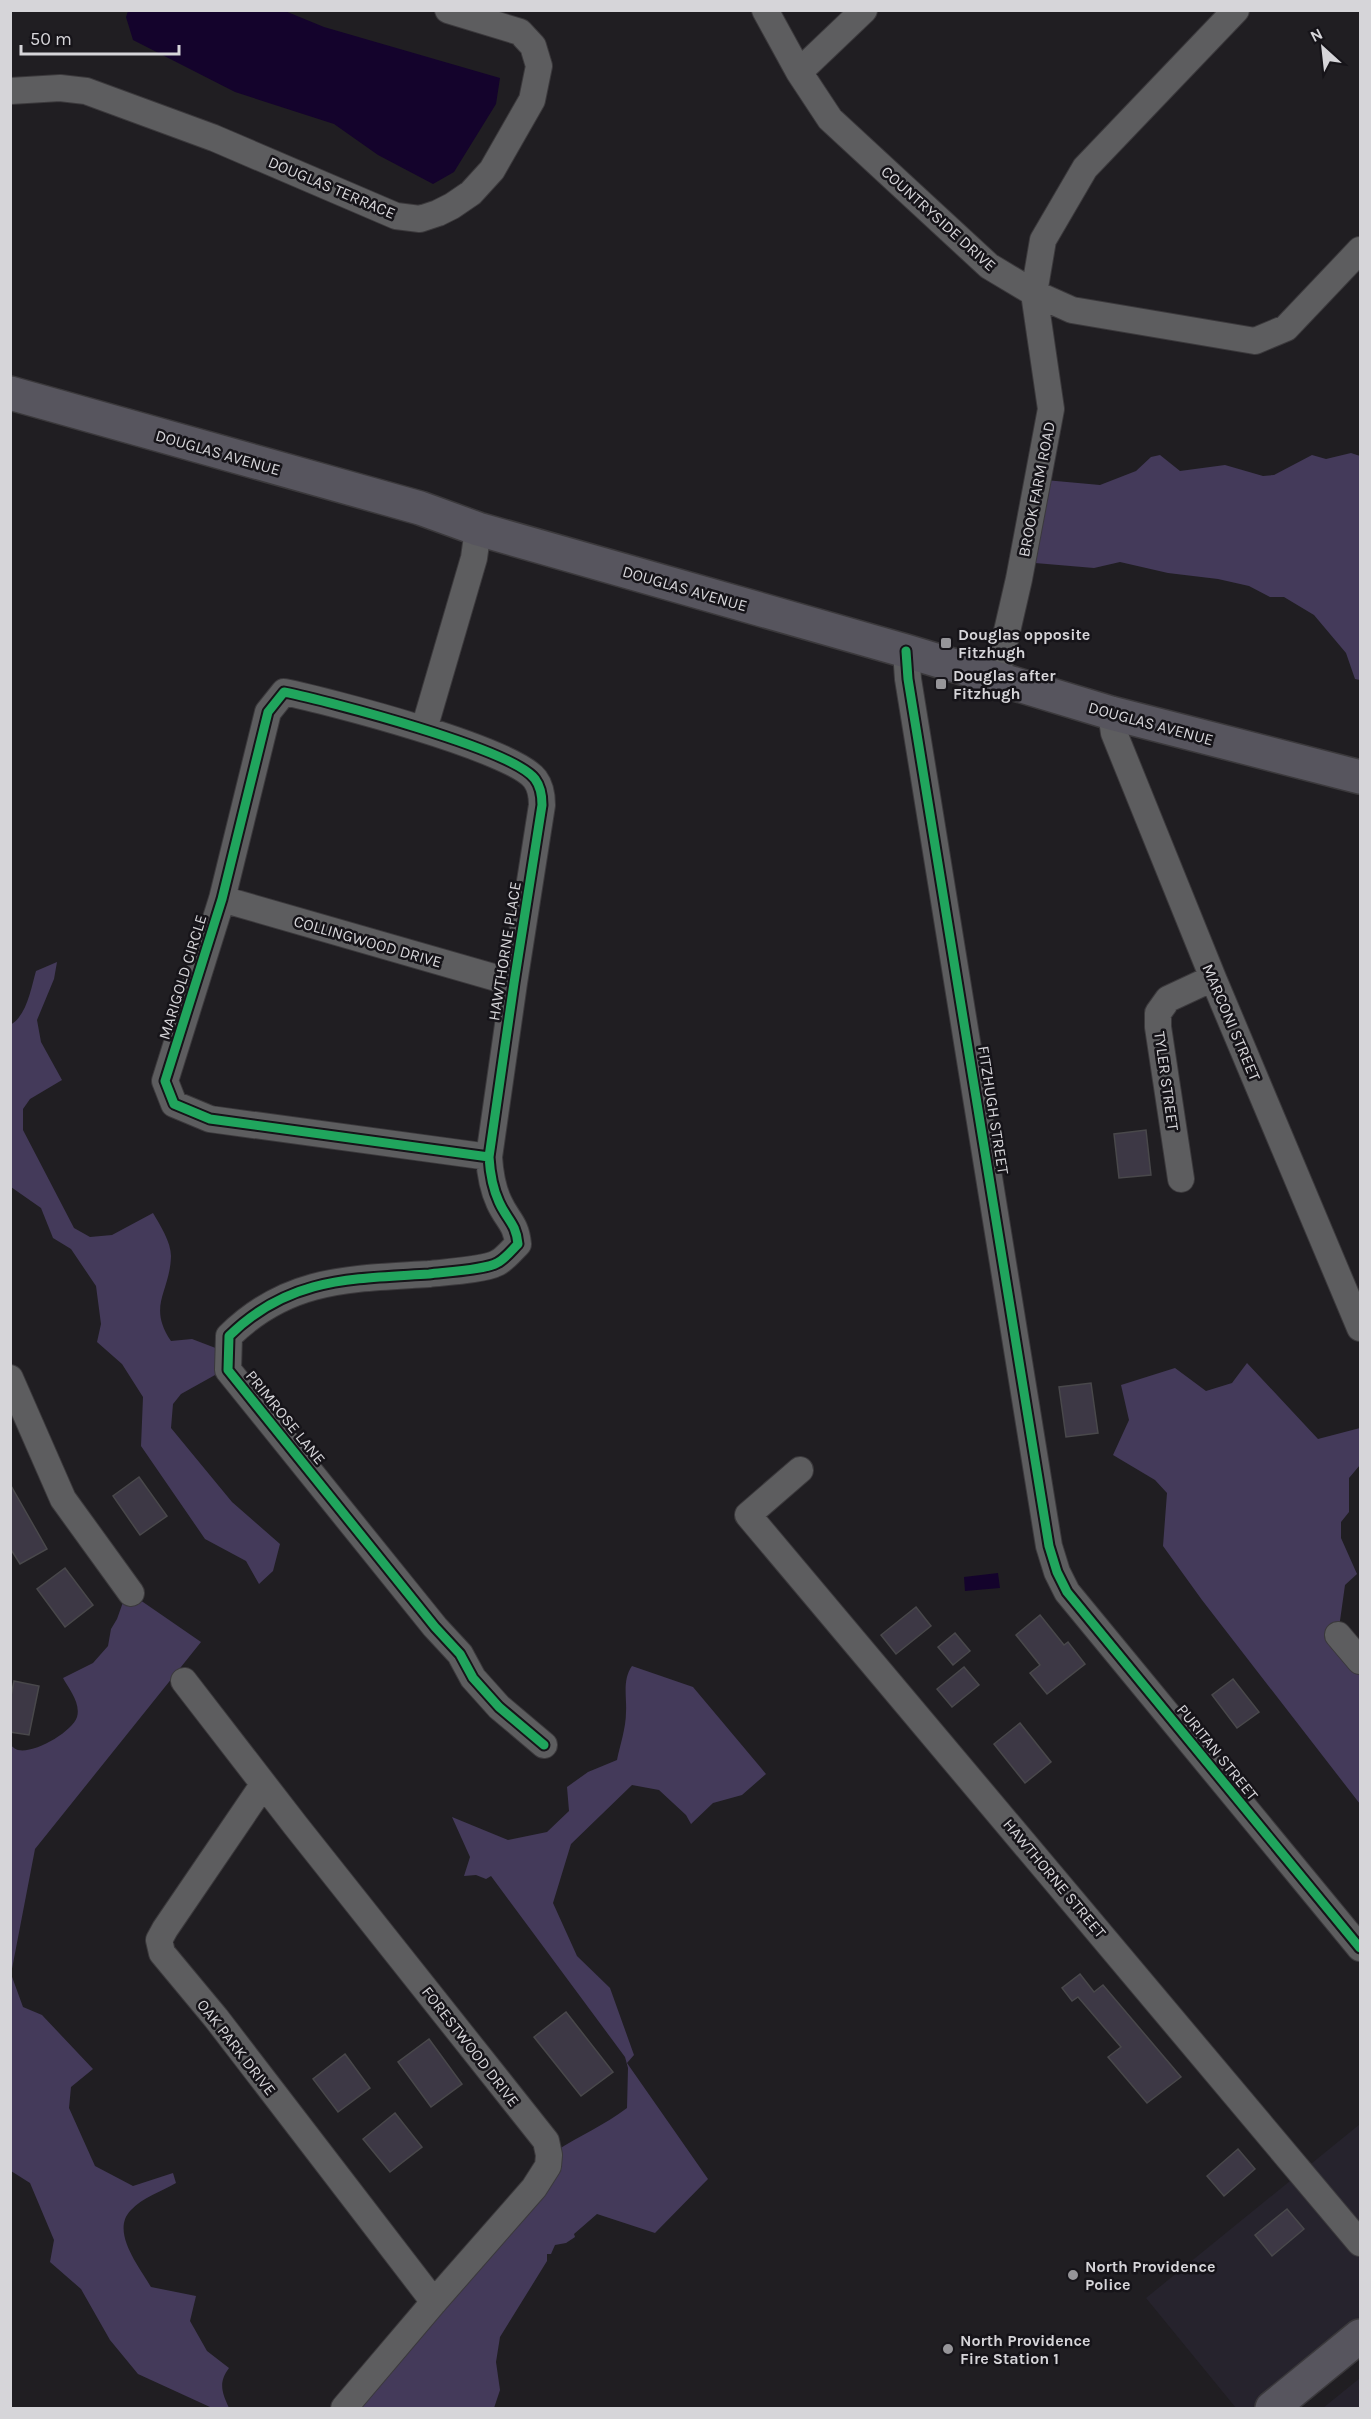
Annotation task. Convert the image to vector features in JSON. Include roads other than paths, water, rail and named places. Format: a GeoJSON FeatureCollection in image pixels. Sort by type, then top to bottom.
{"type":"FeatureCollection","features":[{"type":"Feature","properties":{"kind":"main road","name":"DOUGLAS AVENUE"},"geometry":{"type":"LineString","coordinates":[[10,393],[420,508],[478,529],[906,651],[1111,713],[1360,777]]}},
{"type":"Feature","properties":{"kind":"main road"},"geometry":{"type":"LineString","coordinates":[[1272,2409],[1360,2336]]}},
{"type":"Feature","properties":{"kind":"street","name":"DOUGLAS TERRACE"},"geometry":{"type":"LineString","coordinates":[[10,91],[60,88],[86,91],[214,138],[396,216],[420,219],[452,206],[471,193],[492,170],[532,100],[539,66],[533,46],[520,32],[448,10]]}},
{"type":"Feature","properties":{"kind":"street","name":"COUNTRYSIDE DRIVE"},"geometry":{"type":"LineString","coordinates":[[765,10],[799,72],[830,118],[989,266],[1034,293],[1072,309],[1255,341],[1286,328],[1360,250]]}},
{"type":"Feature","properties":{"kind":"street"},"geometry":{"type":"LineString","coordinates":[[799,72],[864,10]]}},
{"type":"Feature","properties":{"kind":"street","name":"BROOK FARM ROAD"},"geometry":{"type":"LineString","coordinates":[[996,679],[1019,579],[1051,409],[1034,293],[1043,240],[1085,168],[1236,10]]}},
{"type":"Feature","properties":{"kind":"street"},"geometry":{"type":"LineString","coordinates":[[424,729],[474,558],[478,529]]}},
{"type":"Feature","properties":{"kind":"street","name":"FITZHUGH STREET"},"geometry":{"type":"LineString","coordinates":[[906,651],[908,679],[1049,1546],[1057,1572]]}},
{"type":"Feature","properties":{"kind":"street","name":"MARIGOLD CIRCLE"},"geometry":{"type":"LineString","coordinates":[[424,729],[284,692],[268,712],[222,899],[165,1081],[174,1104],[210,1119],[489,1157]]}},
{"type":"Feature","properties":{"kind":"street","name":"MARCONI STREET"},"geometry":{"type":"LineString","coordinates":[[1111,713],[1114,733],[1213,978],[1360,1328]]}},
{"type":"Feature","properties":{"kind":"street","name":"HAWTHORNE PLACE"},"geometry":{"type":"LineString","coordinates":[[424,729],[509,760],[535,777],[542,792],[542,805],[489,1157],[491,1183],[500,1205],[516,1229],[518,1244]]}},
{"type":"Feature","properties":{"kind":"street","name":"COLLINGWOOD DRIVE"},"geometry":{"type":"LineString","coordinates":[[222,899],[514,983]]}},
{"type":"Feature","properties":{"kind":"street","name":"TYLER STREET"},"geometry":{"type":"LineString","coordinates":[[1181,1179],[1158,1027],[1158,1013],[1168,999],[1213,978]]}},
{"type":"Feature","properties":{"kind":"street","name":"PRIMROSE LANE"},"geometry":{"type":"LineString","coordinates":[[518,1244],[497,1263],[448,1272],[349,1279],[301,1289],[272,1303],[240,1325],[229,1336],[228,1370],[435,1627],[460,1654],[473,1678],[499,1707],[544,1745]]}},
{"type":"Feature","properties":{"kind":"street"},"geometry":{"type":"LineString","coordinates":[[10,1378],[63,1499],[131,1593]]}},
{"type":"Feature","properties":{"kind":"street","name":"HAWTHORNE STREET"},"geometry":{"type":"LineString","coordinates":[[800,1470],[748,1515],[1360,2243]]}},
{"type":"Feature","properties":{"kind":"street","name":"PURITAN STREET"},"geometry":{"type":"LineString","coordinates":[[1057,1572],[1067,1592],[1360,1948]]}},
{"type":"Feature","properties":{"kind":"street"},"geometry":{"type":"LineString","coordinates":[[1338,1635],[1360,1661]]}},
{"type":"Feature","properties":{"kind":"street","name":"FORESTWOOD DRIVE"},"geometry":{"type":"LineString","coordinates":[[184,1681],[263,1785],[546,2141],[549,2155],[548,2166],[534,2188],[344,2409]]}},
{"type":"Feature","properties":{"kind":"street","name":"OAK PARK DRIVE"},"geometry":{"type":"LineString","coordinates":[[263,1785],[165,1929],[159,1941],[162,1953],[216,2018],[434,2302]]}},
{"type":"Feature","properties":{"kind":"place","name":"Douglas opposite Fitzhugh"},"geometry":{"type":"Point","coordinates":[946,643]}},
{"type":"Feature","properties":{"kind":"place","name":"Douglas after Fitzhugh"},"geometry":{"type":"Point","coordinates":[941,684]}},
{"type":"Feature","properties":{"kind":"place","name":"North Providence Police"},"geometry":{"type":"Point","coordinates":[1073,2275]}},
{"type":"Feature","properties":{"kind":"place","name":"North Providence Fire Station 1"},"geometry":{"type":"Point","coordinates":[948,2349]}}]}
